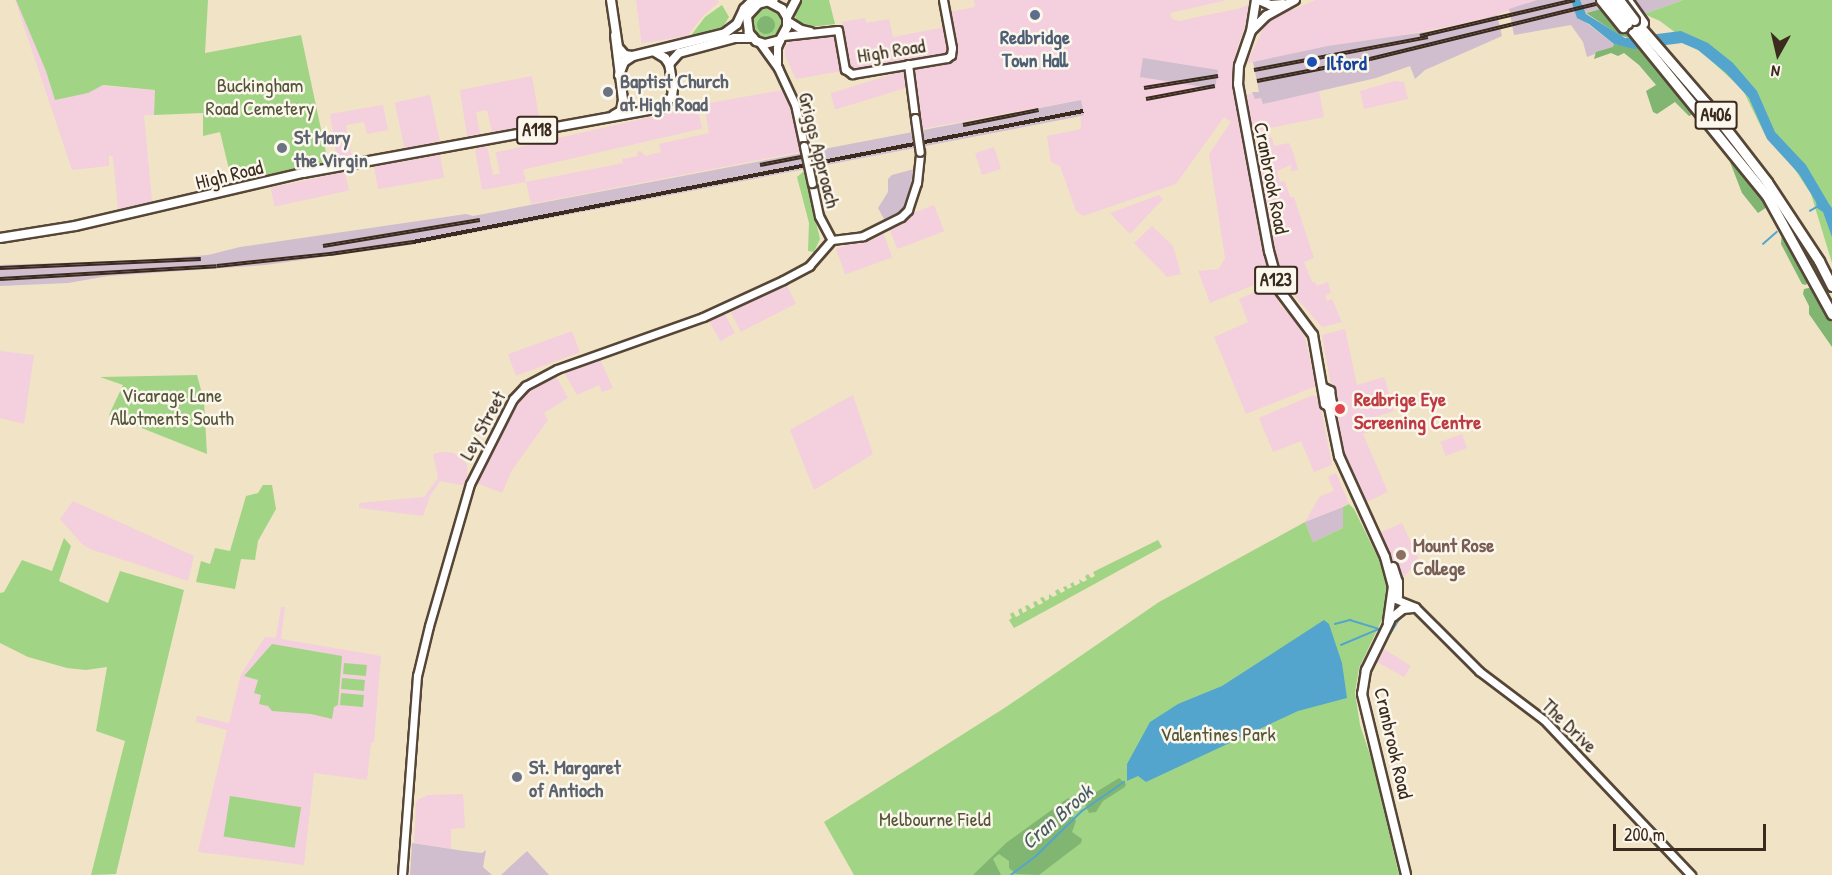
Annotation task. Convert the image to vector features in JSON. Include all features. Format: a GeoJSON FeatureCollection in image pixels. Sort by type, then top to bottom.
{"type":"FeatureCollection","features":[{"type":"Feature","properties":{"kind":"highway","name":"A406"},"geometry":{"type":"LineString","coordinates":[[1601,0],[1764,184],[1832,314]]}},
{"type":"Feature","properties":{"kind":"highway","name":"A406"},"geometry":{"type":"LineString","coordinates":[[1610,0],[1653,57]]}},
{"type":"Feature","properties":{"kind":"highway","name":"A406"},"geometry":{"type":"LineString","coordinates":[[1620,0],[1764,184],[1820,261],[1832,286]]}},
{"type":"Feature","properties":{"kind":"highway","name":"A406"},"geometry":{"type":"LineString","coordinates":[[1626,0],[1661,50]]}},
{"type":"Feature","properties":{"kind":"main road"},"geometry":{"type":"LineString","coordinates":[[608,117],[621,111],[623,100],[610,0]]}},
{"type":"Feature","properties":{"kind":"main road"},"geometry":{"type":"LineString","coordinates":[[725,33],[737,24],[745,7],[753,0]]}},
{"type":"Feature","properties":{"kind":"main road"},"geometry":{"type":"LineString","coordinates":[[652,53],[665,58],[669,64],[679,53],[735,38],[757,40],[768,44],[781,38],[795,0]]}},
{"type":"Feature","properties":{"kind":"main road"},"geometry":{"type":"LineString","coordinates":[[1257,0],[1270,5],[1284,4]]}},
{"type":"Feature","properties":{"kind":"main road","name":"Cranbrook Road"},"geometry":{"type":"LineString","coordinates":[[1257,0],[1251,31],[1239,66],[1238,84],[1270,257],[1280,291],[1312,332],[1324,388],[1325,404],[1329,407],[1342,466],[1385,557],[1392,582],[1395,601],[1391,620],[1366,670],[1362,694],[1406,875]]}},
{"type":"Feature","properties":{"kind":"main road"},"geometry":{"type":"LineString","coordinates":[[1251,31],[1266,16],[1284,4],[1295,0]]}},
{"type":"Feature","properties":{"kind":"main road"},"geometry":{"type":"LineString","coordinates":[[615,35],[619,50],[625,55],[633,56],[652,53],[738,29],[747,22],[753,7],[771,1],[782,9],[787,19]]}},
{"type":"Feature","properties":{"kind":"main road"},"geometry":{"type":"LineString","coordinates":[[747,22],[757,40]]}},
{"type":"Feature","properties":{"kind":"main road"},"geometry":{"type":"LineString","coordinates":[[619,75],[624,62],[633,56]]}},
{"type":"Feature","properties":{"kind":"main road","name":"High Road"},"geometry":{"type":"LineString","coordinates":[[0,238],[75,226],[303,173],[661,108],[674,94],[669,64]]}},
{"type":"Feature","properties":{"kind":"main road"},"geometry":{"type":"LineString","coordinates":[[623,100],[631,108],[643,111]]}},
{"type":"Feature","properties":{"kind":"main road"},"geometry":{"type":"LineString","coordinates":[[1391,620],[1403,609],[1414,608]]}},
{"type":"Feature","properties":{"kind":"street","name":"High Road"},"geometry":{"type":"LineString","coordinates":[[814,32],[838,30],[844,66],[852,74],[946,58],[951,55],[952,48],[944,0]]}},
{"type":"Feature","properties":{"kind":"street"},"geometry":{"type":"LineString","coordinates":[[787,19],[801,30],[814,32]]}},
{"type":"Feature","properties":{"kind":"street"},"geometry":{"type":"LineString","coordinates":[[781,38],[814,32]]}},
{"type":"Feature","properties":{"kind":"street","name":"Griggs Approach"},"geometry":{"type":"LineString","coordinates":[[778,68],[776,56],[781,38]]}},
{"type":"Feature","properties":{"kind":"street","name":"Griggs Approach"},"geometry":{"type":"LineString","coordinates":[[757,40],[778,68],[795,104],[819,216],[832,240]]}},
{"type":"Feature","properties":{"kind":"street"},"geometry":{"type":"LineString","coordinates":[[832,240],[852,238],[873,232],[901,217],[912,202],[920,152],[908,64]]}},
{"type":"Feature","properties":{"kind":"street","name":"Ley Street"},"geometry":{"type":"LineString","coordinates":[[402,875],[420,665],[461,510],[475,473],[513,399],[525,386],[557,369],[703,317],[783,280],[809,266],[832,240]]}},
{"type":"Feature","properties":{"kind":"street"},"geometry":{"type":"LineString","coordinates":[[1395,601],[1414,608]]}},
{"type":"Feature","properties":{"kind":"street","name":"The Drive"},"geometry":{"type":"LineString","coordinates":[[1414,608],[1479,671],[1544,720],[1691,875]]}},
{"type":"Feature","properties":{"kind":"shaded area"},"geometry":{"type":"Polygon","coordinates":[[[15,0],[57,0],[105,86],[155,90],[154,115],[144,115],[152,201],[118,209],[113,157],[109,155],[109,166],[72,170],[15,0]]]}},
{"type":"Feature","properties":{"kind":"shaded area"},"geometry":{"type":"Polygon","coordinates":[[[636,0],[717,0],[719,2],[704,15],[687,36],[643,43],[642,46],[636,0]]]}},
{"type":"Feature","properties":{"kind":"shaded area"},"geometry":{"type":"Polygon","coordinates":[[[974,0],[1227,0],[1170,13],[1172,19],[1179,21],[1241,8],[1249,4],[1246,23],[1236,52],[1235,91],[1271,278],[1210,303],[1198,271],[1219,269],[1225,258],[1209,154],[1231,122],[1224,117],[1176,184],[1083,216],[1076,211],[1060,166],[1051,162],[1047,136],[1081,129],[1080,100],[921,129],[913,72],[918,68],[950,62],[956,51],[796,79],[785,56],[785,46],[793,39],[844,32],[842,22],[865,18],[866,23],[889,19],[893,37],[951,26],[949,12],[975,7],[974,0]]]}},
{"type":"Feature","properties":{"kind":"shaded area"},"geometry":{"type":"Polygon","coordinates":[[[1316,0],[1537,0],[1497,15],[1452,26],[1247,63],[1267,20],[1316,0]]]}},
{"type":"Feature","properties":{"kind":"shaded area"},"geometry":{"type":"Polygon","coordinates":[[[1537,0],[1683,0],[1644,14],[1601,9],[1576,15],[1614,44],[1614,47],[1587,57],[1583,42],[1571,25],[1514,35],[1509,9],[1537,0]]]}},
{"type":"Feature","properties":{"kind":"shaded area"},"geometry":{"type":"Polygon","coordinates":[[[1497,15],[1502,36],[1425,70],[1415,79],[1410,66],[1376,78],[1263,104],[1261,98],[1255,99],[1252,92],[1259,92],[1253,62],[1328,46],[1446,29],[1497,15]]]}},
{"type":"Feature","properties":{"kind":"shaded area"},"geometry":{"type":"Polygon","coordinates":[[[1143,58],[1218,70],[1215,89],[1140,77],[1143,58]]]}},
{"type":"Feature","properties":{"kind":"shaded area"},"geometry":{"type":"Polygon","coordinates":[[[903,71],[908,87],[835,109],[830,93],[903,71]]]}},
{"type":"Feature","properties":{"kind":"shaded area"},"geometry":{"type":"Polygon","coordinates":[[[532,76],[540,123],[492,132],[487,110],[476,112],[480,134],[467,136],[460,90],[532,76]]]}},
{"type":"Feature","properties":{"kind":"shaded area"},"geometry":{"type":"Polygon","coordinates":[[[1395,81],[1404,82],[1408,99],[1364,109],[1360,91],[1395,81]]]}},
{"type":"Feature","properties":{"kind":"shaded area"},"geometry":{"type":"Polygon","coordinates":[[[783,90],[793,117],[800,152],[531,204],[526,182],[623,163],[622,159],[638,156],[637,152],[641,151],[645,156],[661,152],[659,144],[709,133],[704,104],[783,90]]]}},
{"type":"Feature","properties":{"kind":"shaded area"},"geometry":{"type":"Polygon","coordinates":[[[1319,90],[1324,117],[1250,132],[1244,95],[1254,93],[1261,98],[1263,104],[1319,90]]]}},
{"type":"Feature","properties":{"kind":"shaded area"},"geometry":{"type":"Polygon","coordinates":[[[430,95],[440,141],[405,148],[395,102],[430,95]]]}},
{"type":"Feature","properties":{"kind":"shaded area"},"geometry":{"type":"Polygon","coordinates":[[[1081,100],[1084,115],[1076,117],[410,245],[265,265],[108,276],[68,283],[0,286],[0,265],[143,260],[208,255],[240,247],[466,214],[473,216],[1081,100]]]}},
{"type":"Feature","properties":{"kind":"shaded area"},"geometry":{"type":"Polygon","coordinates":[[[383,105],[388,130],[367,134],[364,122],[346,125],[352,158],[337,159],[330,114],[383,105]]]}},
{"type":"Feature","properties":{"kind":"shaded area"},"geometry":{"type":"Polygon","coordinates":[[[697,106],[702,128],[500,175],[495,153],[697,106]]]}},
{"type":"Feature","properties":{"kind":"shaded area"},"geometry":{"type":"Polygon","coordinates":[[[1272,137],[1274,146],[1289,143],[1294,154],[1298,170],[1291,171],[1291,165],[1277,171],[1280,182],[1285,181],[1290,197],[1294,197],[1314,258],[1304,262],[1312,282],[1315,282],[1317,286],[1328,282],[1331,293],[1325,296],[1327,301],[1332,299],[1342,322],[1322,327],[1286,286],[1273,249],[1253,143],[1272,137]]]}},
{"type":"Feature","properties":{"kind":"shaded area"},"geometry":{"type":"Polygon","coordinates":[[[487,146],[493,175],[523,169],[526,182],[482,190],[475,149],[487,146]]]}},
{"type":"Feature","properties":{"kind":"shaded area"},"geometry":{"type":"Polygon","coordinates":[[[994,147],[1001,169],[982,175],[975,153],[994,147]]]}},
{"type":"Feature","properties":{"kind":"shaded area"},"geometry":{"type":"Polygon","coordinates":[[[440,155],[444,178],[378,189],[374,167],[440,155]]]}},
{"type":"Feature","properties":{"kind":"shaded area"},"geometry":{"type":"Polygon","coordinates":[[[914,169],[907,203],[899,212],[884,219],[878,208],[888,192],[888,179],[892,175],[914,169]]]}},
{"type":"Feature","properties":{"kind":"shaded area"},"geometry":{"type":"Polygon","coordinates":[[[345,172],[349,191],[275,206],[271,188],[345,172]]]}},
{"type":"Feature","properties":{"kind":"shaded area"},"geometry":{"type":"Polygon","coordinates":[[[1159,195],[1163,199],[1130,234],[1110,213],[1159,195]]]}},
{"type":"Feature","properties":{"kind":"shaded area"},"geometry":{"type":"Polygon","coordinates":[[[934,205],[944,231],[897,249],[887,223],[934,205]]]}},
{"type":"Feature","properties":{"kind":"shaded area"},"geometry":{"type":"Polygon","coordinates":[[[1152,226],[1173,246],[1181,274],[1167,277],[1134,243],[1152,226]]]}},
{"type":"Feature","properties":{"kind":"shaded area"},"geometry":{"type":"Polygon","coordinates":[[[883,232],[892,257],[845,274],[836,249],[883,232]]]}},
{"type":"Feature","properties":{"kind":"shaded area"},"geometry":{"type":"Polygon","coordinates":[[[786,284],[796,304],[741,332],[731,312],[786,284]]]}},
{"type":"Feature","properties":{"kind":"shaded area"},"geometry":{"type":"Polygon","coordinates":[[[1271,285],[1281,306],[1292,317],[1305,337],[1316,386],[1246,414],[1214,337],[1248,322],[1239,299],[1271,285]]]}},
{"type":"Feature","properties":{"kind":"shaded area"},"geometry":{"type":"Polygon","coordinates":[[[724,313],[735,333],[720,341],[709,321],[724,313]]]}},
{"type":"Feature","properties":{"kind":"shaded area"},"geometry":{"type":"Polygon","coordinates":[[[1345,329],[1357,385],[1384,377],[1394,411],[1372,418],[1376,430],[1363,434],[1388,492],[1364,503],[1345,465],[1322,335],[1345,329]]]}},
{"type":"Feature","properties":{"kind":"shaded area"},"geometry":{"type":"Polygon","coordinates":[[[572,331],[580,353],[516,376],[508,354],[572,331]]]}},
{"type":"Feature","properties":{"kind":"shaded area"},"geometry":{"type":"Polygon","coordinates":[[[0,351],[34,355],[24,424],[0,418],[0,351]]]}},
{"type":"Feature","properties":{"kind":"shaded area"},"geometry":{"type":"Polygon","coordinates":[[[599,357],[613,388],[602,392],[599,385],[577,395],[564,372],[599,357]]]}},
{"type":"Feature","properties":{"kind":"shaded area"},"geometry":{"type":"Polygon","coordinates":[[[556,376],[568,398],[544,413],[548,420],[512,470],[502,493],[477,483],[504,425],[520,399],[529,390],[556,376]]]}},
{"type":"Feature","properties":{"kind":"shaded area"},"geometry":{"type":"Polygon","coordinates":[[[853,395],[873,454],[814,490],[790,430],[853,395]]]}},
{"type":"Feature","properties":{"kind":"shaded area"},"geometry":{"type":"Polygon","coordinates":[[[1313,395],[1319,398],[1332,465],[1314,472],[1301,441],[1273,452],[1259,418],[1313,395]]]}},
{"type":"Feature","properties":{"kind":"shaded area"},"geometry":{"type":"Polygon","coordinates":[[[1462,434],[1467,448],[1446,456],[1440,442],[1462,434]]]}},
{"type":"Feature","properties":{"kind":"shaded area"},"geometry":{"type":"Polygon","coordinates":[[[454,453],[467,464],[467,481],[465,486],[440,481],[430,496],[423,516],[359,508],[359,503],[424,497],[438,478],[433,454],[454,453]]]}},
{"type":"Feature","properties":{"kind":"shaded area"},"geometry":{"type":"Polygon","coordinates":[[[1336,473],[1349,504],[1305,522],[1320,496],[1334,491],[1328,477],[1336,473]]]}},
{"type":"Feature","properties":{"kind":"shaded area"},"geometry":{"type":"Polygon","coordinates":[[[73,501],[194,556],[188,581],[90,549],[82,544],[60,519],[73,501]]]}},
{"type":"Feature","properties":{"kind":"shaded area"},"geometry":{"type":"Polygon","coordinates":[[[1343,507],[1343,528],[1313,542],[1305,522],[1343,507]]]}},
{"type":"Feature","properties":{"kind":"shaded area"},"geometry":{"type":"Polygon","coordinates":[[[1402,523],[1419,560],[1402,579],[1379,533],[1402,523]]]}},
{"type":"Feature","properties":{"kind":"shaded area"},"geometry":{"type":"Polygon","coordinates":[[[281,607],[285,607],[281,639],[381,656],[374,742],[371,743],[367,780],[314,773],[304,865],[198,852],[227,730],[196,722],[197,716],[229,723],[241,674],[265,637],[276,638],[281,607]]]}},
{"type":"Feature","properties":{"kind":"shaded area"},"geometry":{"type":"Polygon","coordinates":[[[1384,649],[1411,666],[1404,677],[1377,662],[1384,649]]]}},
{"type":"Feature","properties":{"kind":"shaded area"},"geometry":{"type":"Polygon","coordinates":[[[463,794],[465,828],[451,829],[451,849],[414,843],[416,803],[419,799],[428,795],[463,794]]]}},
{"type":"Feature","properties":{"kind":"shaded area"},"geometry":{"type":"Polygon","coordinates":[[[412,843],[482,853],[486,850],[483,867],[492,875],[410,875],[412,843]]]}},
{"type":"Feature","properties":{"kind":"shaded area"},"geometry":{"type":"Polygon","coordinates":[[[527,851],[549,875],[501,875],[527,851]]]}},
{"type":"Feature","properties":{"kind":"green space","name":"Buckingham Road Cemetery"},"geometry":{"type":"Polygon","coordinates":[[[16,0],[208,0],[205,53],[301,35],[328,162],[232,182],[220,132],[203,136],[203,113],[154,115],[155,90],[103,85],[88,93],[55,100],[46,71],[16,0]]]}},
{"type":"Feature","properties":{"kind":"green space"},"geometry":{"type":"Polygon","coordinates":[[[802,0],[829,0],[835,24],[803,28],[797,24],[794,10],[802,0]]]}},
{"type":"Feature","properties":{"kind":"green space"},"geometry":{"type":"Polygon","coordinates":[[[1683,0],[1832,0],[1832,263],[1811,194],[1788,159],[1765,135],[1743,90],[1705,55],[1660,21],[1644,14],[1683,0]]]}},
{"type":"Feature","properties":{"kind":"green space"},"geometry":{"type":"Polygon","coordinates":[[[722,5],[729,17],[721,30],[689,38],[705,17],[722,5]]]}},
{"type":"Feature","properties":{"kind":"green space"},"geometry":{"type":"Polygon","coordinates":[[[767,6],[778,11],[783,22],[778,33],[767,38],[756,33],[751,22],[756,11],[767,6]]]}},
{"type":"Feature","properties":{"kind":"green space"},"geometry":{"type":"Polygon","coordinates":[[[1606,9],[1631,38],[1621,36],[1586,13],[1606,9]]]}},
{"type":"Feature","properties":{"kind":"green space"},"geometry":{"type":"Polygon","coordinates":[[[766,16],[772,19],[775,25],[772,31],[766,34],[760,31],[757,25],[760,19],[766,16]]]}},
{"type":"Feature","properties":{"kind":"green space"},"geometry":{"type":"Polygon","coordinates":[[[1614,44],[1639,48],[1696,113],[1689,116],[1675,102],[1657,114],[1653,112],[1646,91],[1656,85],[1639,65],[1624,53],[1618,56],[1611,53],[1594,59],[1596,52],[1613,47],[1614,44]]]}},
{"type":"Feature","properties":{"kind":"green space"},"geometry":{"type":"Polygon","coordinates":[[[1734,159],[1767,207],[1758,213],[1742,193],[1730,162],[1734,159]]]}},
{"type":"Feature","properties":{"kind":"green space"},"geometry":{"type":"Polygon","coordinates":[[[804,171],[820,239],[814,252],[808,251],[809,223],[797,177],[804,171]]]}},
{"type":"Feature","properties":{"kind":"green space"},"geometry":{"type":"Polygon","coordinates":[[[1782,231],[1804,271],[1808,281],[1806,285],[1802,284],[1781,244],[1782,231]]]}},
{"type":"Feature","properties":{"kind":"green space"},"geometry":{"type":"Polygon","coordinates":[[[1813,287],[1832,322],[1832,347],[1809,314],[1809,306],[1803,294],[1804,289],[1813,287]]]}},
{"type":"Feature","properties":{"kind":"green space","name":"Vicarage Lane Allotments South"},"geometry":{"type":"Polygon","coordinates":[[[197,375],[204,401],[207,454],[109,415],[123,385],[100,377],[197,375]]]}},
{"type":"Feature","properties":{"kind":"green space"},"geometry":{"type":"Polygon","coordinates":[[[263,485],[272,485],[276,509],[258,541],[255,560],[241,559],[235,589],[196,582],[201,561],[210,564],[215,548],[230,551],[246,496],[258,493],[263,485]]]}},
{"type":"Feature","properties":{"kind":"green space","name":"Valentines Park"},"geometry":{"type":"Polygon","coordinates":[[[1349,504],[1354,509],[1383,568],[1389,589],[1387,609],[1359,668],[1355,693],[1360,725],[1372,761],[1399,875],[854,875],[824,822],[1006,707],[1159,602],[1305,522],[1313,542],[1343,528],[1343,507],[1349,504]]]}},
{"type":"Feature","properties":{"kind":"green space"},"geometry":{"type":"Polygon","coordinates":[[[64,538],[71,546],[59,581],[108,603],[120,571],[184,590],[116,874],[91,875],[125,741],[96,731],[107,667],[86,670],[67,668],[28,657],[0,643],[0,593],[4,592],[22,560],[52,571],[64,538]]]}},
{"type":"Feature","properties":{"kind":"green space"},"geometry":{"type":"Polygon","coordinates":[[[1158,540],[1162,547],[1014,628],[1009,620],[1013,612],[1016,617],[1020,615],[1018,610],[1021,608],[1023,613],[1027,611],[1025,606],[1028,605],[1031,609],[1035,607],[1033,602],[1036,601],[1039,605],[1043,603],[1040,598],[1043,597],[1046,601],[1049,599],[1049,594],[1053,597],[1057,595],[1055,591],[1058,589],[1061,593],[1065,591],[1063,587],[1066,586],[1068,589],[1072,587],[1070,584],[1073,582],[1075,586],[1080,583],[1079,579],[1083,582],[1087,580],[1085,576],[1088,574],[1091,578],[1095,576],[1093,572],[1158,540]]]}},
{"type":"Feature","properties":{"kind":"green space"},"geometry":{"type":"Polygon","coordinates":[[[272,644],[342,656],[338,705],[334,707],[332,719],[311,714],[272,711],[268,706],[259,704],[261,695],[254,693],[258,680],[244,676],[272,644]]]}},
{"type":"Feature","properties":{"kind":"green space"},"geometry":{"type":"Polygon","coordinates":[[[344,663],[367,665],[366,676],[343,674],[344,663]]]}},
{"type":"Feature","properties":{"kind":"green space"},"geometry":{"type":"Polygon","coordinates":[[[342,678],[365,680],[364,691],[341,689],[342,678]]]}},
{"type":"Feature","properties":{"kind":"green space"},"geometry":{"type":"Polygon","coordinates":[[[341,693],[364,695],[363,707],[340,705],[341,693]]]}},
{"type":"Feature","properties":{"kind":"green space"},"geometry":{"type":"Polygon","coordinates":[[[1119,778],[1126,784],[1125,787],[1103,801],[1096,812],[1089,813],[1083,800],[1119,778]]]}},
{"type":"Feature","properties":{"kind":"green space"},"geometry":{"type":"Polygon","coordinates":[[[230,796],[301,807],[295,848],[224,836],[230,796]]]}},
{"type":"Feature","properties":{"kind":"green space"},"geometry":{"type":"Polygon","coordinates":[[[1068,798],[1076,807],[1071,814],[1076,821],[1072,832],[1082,839],[1081,843],[1039,875],[1016,874],[1009,868],[1009,861],[999,854],[993,859],[1001,875],[973,875],[1006,843],[1068,798]]]}},
{"type":"Feature","properties":{"kind":"water"},"geometry":{"type":"Polygon","coordinates":[[[1571,0],[1580,0],[1586,14],[1625,38],[1681,31],[1708,43],[1733,63],[1757,91],[1775,132],[1806,165],[1832,208],[1832,237],[1823,212],[1817,208],[1816,202],[1799,174],[1767,139],[1749,98],[1726,73],[1698,50],[1682,43],[1634,49],[1614,44],[1589,24],[1577,18],[1571,0]]]}},
{"type":"Feature","properties":{"kind":"water"},"geometry":{"type":"Polygon","coordinates":[[[1324,620],[1329,624],[1342,663],[1347,698],[1298,711],[1146,782],[1138,776],[1127,781],[1127,764],[1150,722],[1178,704],[1222,686],[1324,620]]]}},
{"type":"Feature","properties":{"kind":"waterway","name":"Cran Brook"},"geometry":{"type":"LineString","coordinates":[[1810,211],[1817,207]]}},
{"type":"Feature","properties":{"kind":"waterway","name":"Cran Brook"},"geometry":{"type":"LineString","coordinates":[[1763,244],[1777,232]]}},
{"type":"Feature","properties":{"kind":"waterway"},"geometry":{"type":"LineString","coordinates":[[1390,634],[1402,615]]}},
{"type":"Feature","properties":{"kind":"waterway"},"geometry":{"type":"LineString","coordinates":[[1335,624],[1350,620],[1379,629]]}},
{"type":"Feature","properties":{"kind":"waterway"},"geometry":{"type":"LineString","coordinates":[[1341,645],[1379,629]]}},
{"type":"Feature","properties":{"kind":"waterway","name":"Cran Brook"},"geometry":{"type":"LineString","coordinates":[[1011,875],[1036,856],[1082,811],[1124,782]]}},
{"type":"Feature","properties":{"kind":"railway"},"geometry":{"type":"LineString","coordinates":[[1420,36],[1575,0]]}},
{"type":"Feature","properties":{"kind":"railway"},"geometry":{"type":"LineString","coordinates":[[1257,81],[1370,59],[1612,0]]}},
{"type":"Feature","properties":{"kind":"railway"},"geometry":{"type":"LineString","coordinates":[[1603,6],[1626,0]]}},
{"type":"Feature","properties":{"kind":"railway"},"geometry":{"type":"LineString","coordinates":[[1254,70],[1428,37]]}},
{"type":"Feature","properties":{"kind":"railway"},"geometry":{"type":"LineString","coordinates":[[1144,88],[1218,76]]}},
{"type":"Feature","properties":{"kind":"railway"},"geometry":{"type":"LineString","coordinates":[[1146,99],[1215,86]]}},
{"type":"Feature","properties":{"kind":"railway"},"geometry":{"type":"LineString","coordinates":[[963,125],[1039,110]]}},
{"type":"Feature","properties":{"kind":"railway"},"geometry":{"type":"LineString","coordinates":[[0,279],[217,266],[330,254],[413,242],[1083,111]]}},
{"type":"Feature","properties":{"kind":"railway"},"geometry":{"type":"LineString","coordinates":[[760,165],[801,157]]}},
{"type":"Feature","properties":{"kind":"railway"},"geometry":{"type":"LineString","coordinates":[[323,246],[480,220]]}},
{"type":"Feature","properties":{"kind":"railway"},"geometry":{"type":"LineString","coordinates":[[0,268],[201,259]]}},
{"type":"Feature","properties":{"kind":"place","name":"Redbridge Town Hall"},"geometry":{"type":"Point","coordinates":[1035,15]}},
{"type":"Feature","properties":{"kind":"place","name":"Ilford"},"geometry":{"type":"Point","coordinates":[1312,62]}},
{"type":"Feature","properties":{"kind":"place","name":"Baptist Church at High Road"},"geometry":{"type":"Point","coordinates":[608,92]}},
{"type":"Feature","properties":{"kind":"place","name":"St Mary the Virgin"},"geometry":{"type":"Point","coordinates":[282,148]}},
{"type":"Feature","properties":{"kind":"place","name":"Redbrige Eye Screening Centre"},"geometry":{"type":"Point","coordinates":[1340,409]}},
{"type":"Feature","properties":{"kind":"place","name":"Mount Rose College"},"geometry":{"type":"Point","coordinates":[1401,555]}},
{"type":"Feature","properties":{"kind":"place","name":"St. Margaret of Antioch"},"geometry":{"type":"Point","coordinates":[517,777]}},
{"type":"Feature","properties":{"kind":"park label","name":"Melbourne Field"},"geometry":{"type":"Point","coordinates":[935,818]}}]}
